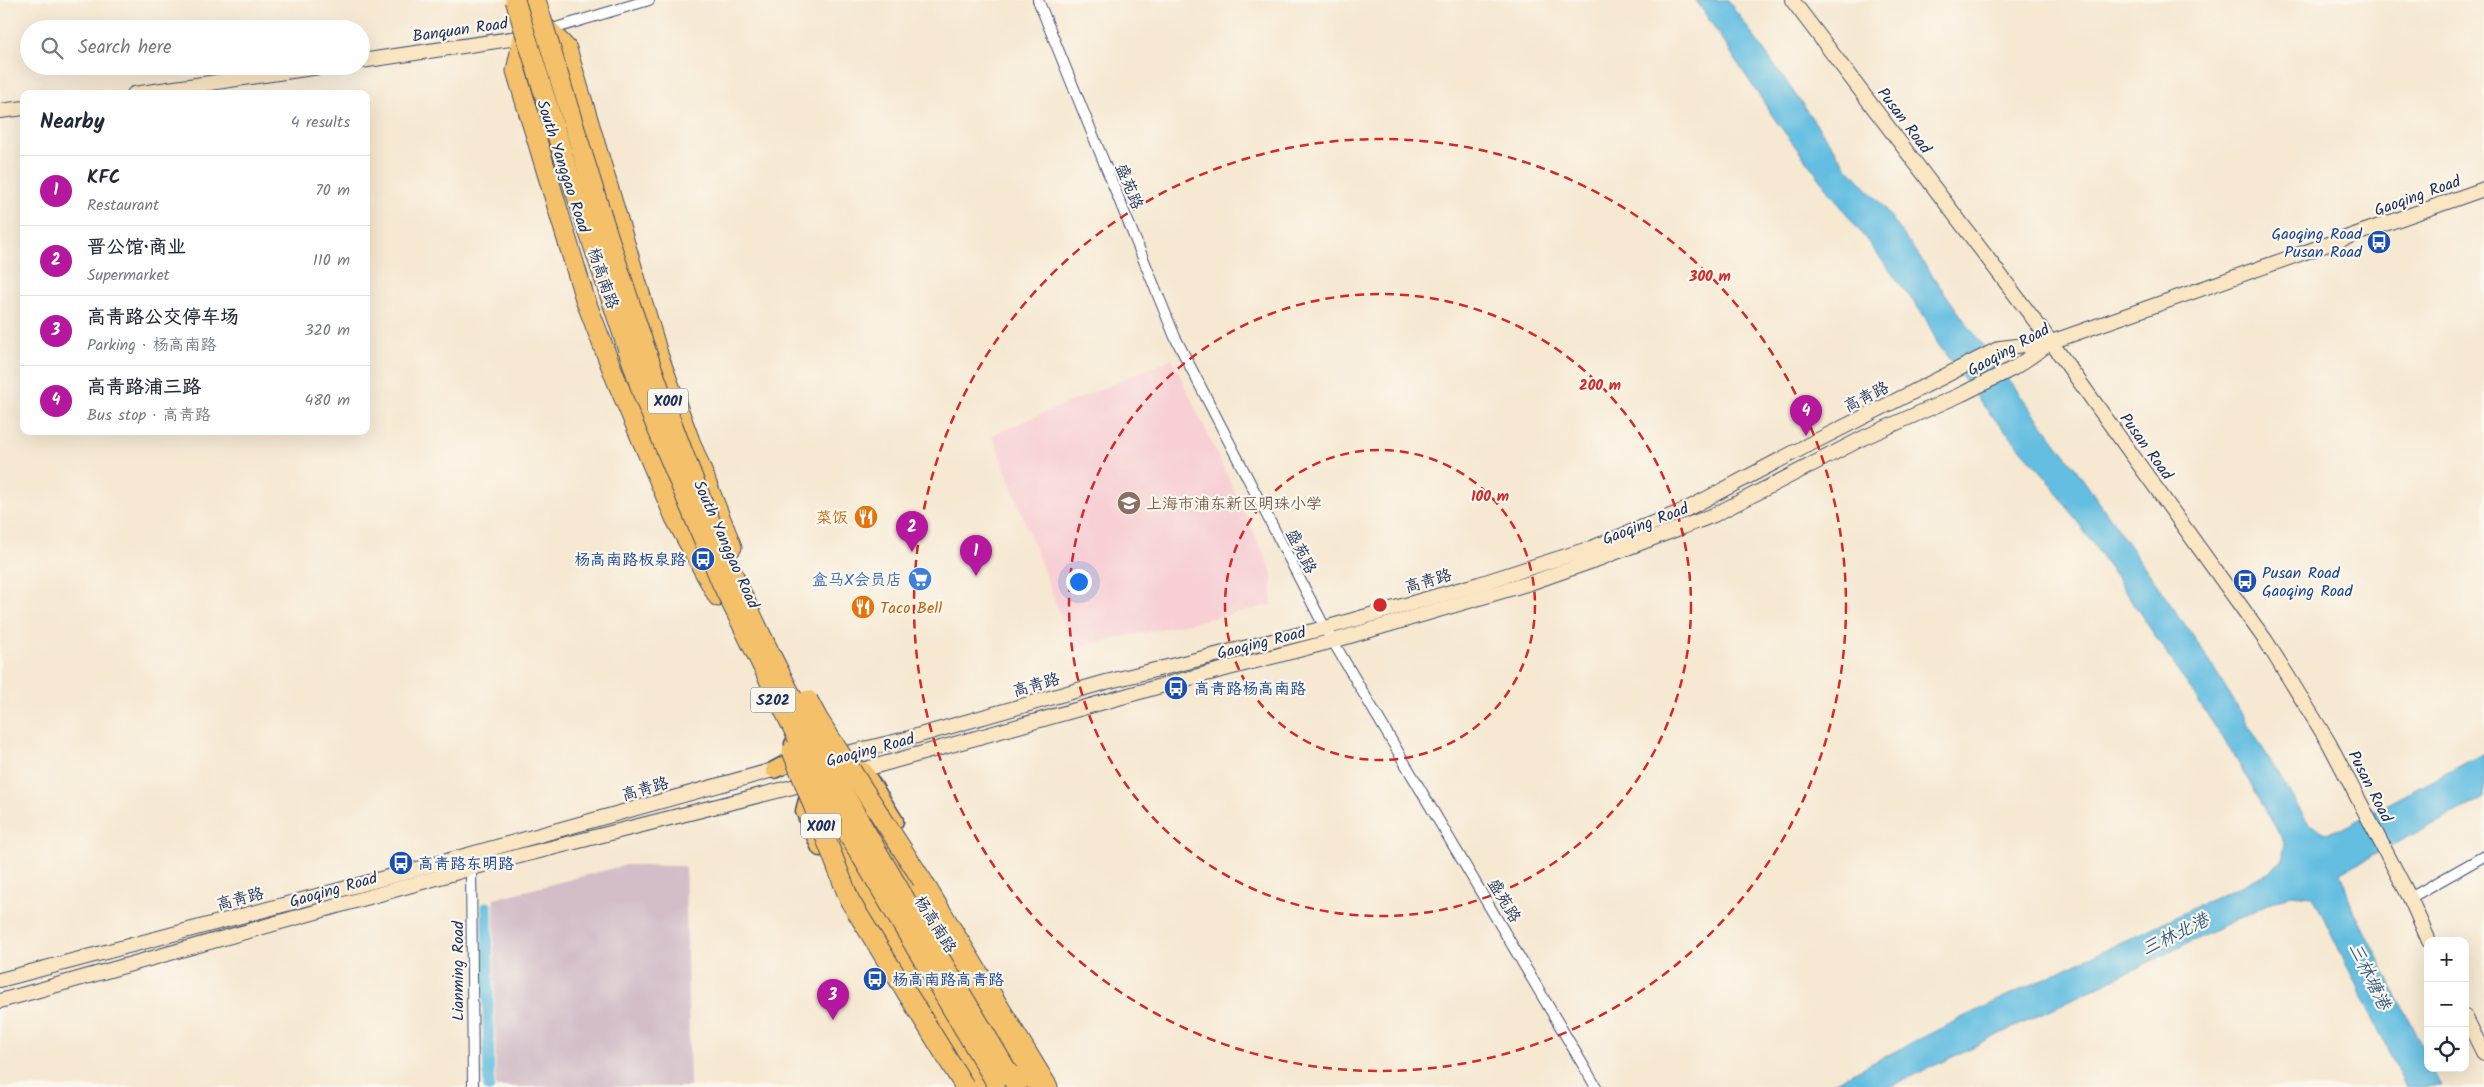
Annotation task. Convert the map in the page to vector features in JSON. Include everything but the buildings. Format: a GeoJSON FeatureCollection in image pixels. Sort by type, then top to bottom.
{"type":"FeatureCollection","features":[{"type":"Feature","properties":{"kind":"highway","name":"杨高南路"},"geometry":{"type":"LineString","coordinates":[[515,0],[564,158],[643,395],[708,550],[738,616],[829,802],[1000,1083]]}},
{"type":"Feature","properties":{"kind":"highway","name":"杨高南路"},"geometry":{"type":"LineString","coordinates":[[536,0],[580,144],[659,388],[703,503],[742,593],[846,799],[1000,1083]]}},
{"type":"Feature","properties":{"kind":"highway"},"geometry":{"type":"LineString","coordinates":[[718,597],[675,518],[617,382],[586,299],[516,71],[536,34],[567,49],[660,357],[690,442],[734,553]]}},
{"type":"Feature","properties":{"kind":"highway","name":"杨高南路"},"geometry":{"type":"LineString","coordinates":[[703,503],[734,553],[818,719],[922,880],[1048,1087]]}},
{"type":"Feature","properties":{"kind":"highway","name":"杨高南路"},"geometry":{"type":"LineString","coordinates":[[708,550],[718,597],[781,726],[850,901],[964,1087]]}},
{"type":"Feature","properties":{"kind":"main road","name":"South Yanggao Road"},"geometry":{"type":"LineString","coordinates":[[511,0],[536,34],[572,111],[662,386],[697,479],[714,520],[826,758]]}},
{"type":"Feature","properties":{"kind":"main road"},"geometry":{"type":"LineString","coordinates":[[526,0],[536,34]]}},
{"type":"Feature","properties":{"kind":"main road","name":"South Yanggao Road"},"geometry":{"type":"LineString","coordinates":[[540,0],[536,34],[639,392],[692,526],[750,652],[805,763],[812,782],[866,897],[1000,1083]]}},
{"type":"Feature","properties":{"kind":"main road","name":"Pusan Road"},"geometry":{"type":"LineString","coordinates":[[1792,0],[2051,342],[2266,641],[2329,743],[2410,898],[2427,937]]}},
{"type":"Feature","properties":{"kind":"main road","name":"Banquan Road"},"geometry":{"type":"LineString","coordinates":[[370,60],[536,34]]}},
{"type":"Feature","properties":{"kind":"main road"},"geometry":{"type":"LineString","coordinates":[[161,90],[264,75]]}},
{"type":"Feature","properties":{"kind":"main road"},"geometry":{"type":"LineString","coordinates":[[0,111],[20,108]]}},
{"type":"Feature","properties":{"kind":"main road","name":"Gaoqing Road"},"geometry":{"type":"LineString","coordinates":[[0,1001],[471,861],[845,775],[1175,682],[1333,641],[1530,583],[1714,515],[1866,437],[1962,394],[2014,368],[2051,342],[2484,189]]}},
{"type":"Feature","properties":{"kind":"main road","name":"高青路"},"geometry":{"type":"LineString","coordinates":[[805,763],[906,739],[1106,682],[1324,628],[1479,584],[1594,547],[1661,521],[2000,348],[2051,342]]}},
{"type":"Feature","properties":{"kind":"main road"},"geometry":{"type":"LineString","coordinates":[[750,652],[754,656],[805,763],[823,768],[864,770]]}},
{"type":"Feature","properties":{"kind":"main road"},"geometry":{"type":"LineString","coordinates":[[780,768],[793,758],[791,737]]}},
{"type":"Feature","properties":{"kind":"main road"},"geometry":{"type":"LineString","coordinates":[[826,758],[864,770],[1055,1087]]}},
{"type":"Feature","properties":{"kind":"main road"},"geometry":{"type":"LineString","coordinates":[[780,768],[805,763],[834,770],[845,775]]}},
{"type":"Feature","properties":{"kind":"main road","name":"高青路"},"geometry":{"type":"LineString","coordinates":[[0,980],[471,861],[780,768]]}},
{"type":"Feature","properties":{"kind":"main road","name":"杨高南路"},"geometry":{"type":"LineString","coordinates":[[845,775],[1036,1087]]}},
{"type":"Feature","properties":{"kind":"main road","name":"X001"},"geometry":{"type":"LineString","coordinates":[[812,782],[804,810],[841,898],[954,1087]]}},
{"type":"Feature","properties":{"kind":"main road"},"geometry":{"type":"LineString","coordinates":[[2469,1024],[2484,1054]]}},
{"type":"Feature","properties":{"kind":"street","name":"Banquan Road"},"geometry":{"type":"LineString","coordinates":[[536,34],[649,0]]}},
{"type":"Feature","properties":{"kind":"street","name":"盛苑路"},"geometry":{"type":"LineString","coordinates":[[1038,0],[1174,337],[1324,628],[1596,1087]]}},
{"type":"Feature","properties":{"kind":"street"},"geometry":{"type":"LineString","coordinates":[[2410,898],[2484,856]]}},
{"type":"Feature","properties":{"kind":"street","name":"Lianming Road"},"geometry":{"type":"LineString","coordinates":[[471,861],[473,1087]]}},
{"type":"Feature","properties":{"kind":"shaded area","name":"上海市浦东新区明珠小学"},"geometry":{"type":"Polygon","coordinates":[[[1172,359],[1272,571],[1272,605],[1073,648],[992,435],[1172,359]]]}},
{"type":"Feature","properties":{"kind":"shaded area"},"geometry":{"type":"Polygon","coordinates":[[[626,865],[685,866],[690,1087],[496,1087],[494,899],[626,865]]]}},
{"type":"Feature","properties":{"kind":"water"},"geometry":{"type":"Polygon","coordinates":[[[1696,0],[1728,0],[1846,166],[1883,206],[1969,327],[2073,465],[2202,649],[2309,824],[2326,833],[2341,829],[2484,753],[2484,798],[2341,872],[2350,902],[2424,1051],[2424,1072],[2434,1072],[2441,1087],[2406,1087],[2313,896],[2290,894],[1890,1087],[1825,1087],[1961,1018],[2270,872],[2283,858],[2284,842],[2232,752],[2112,571],[2046,477],[1985,408],[1938,344],[1925,317],[1776,121],[1696,0]]]}},
{"type":"Feature","properties":{"kind":"waterway"},"geometry":{"type":"LineString","coordinates":[[487,907],[489,1087]]}},
{"type":"Feature","properties":{"kind":"place","name":"Gaoqing Road Pusan Road"},"geometry":{"type":"Point","coordinates":[2379,242]}},
{"type":"Feature","properties":{"kind":"place","name":"高青路浦三路"},"geometry":{"type":"Point","coordinates":[1806,436]}},
{"type":"Feature","properties":{"kind":"place","name":"上海市浦东新区明珠小学"},"geometry":{"type":"Point","coordinates":[1129,503]}},
{"type":"Feature","properties":{"kind":"place","name":"菜饭"},"geometry":{"type":"Point","coordinates":[866,517]}},
{"type":"Feature","properties":{"kind":"place","name":"晋公馆·商业"},"geometry":{"type":"Point","coordinates":[912,552]}},
{"type":"Feature","properties":{"kind":"place","name":"杨高南路板泉路"},"geometry":{"type":"Point","coordinates":[703,559]}},
{"type":"Feature","properties":{"kind":"place","name":"KFC"},"geometry":{"type":"Point","coordinates":[976,576]}},
{"type":"Feature","properties":{"kind":"place","name":"盒马X会员店"},"geometry":{"type":"Point","coordinates":[920,579]}},
{"type":"Feature","properties":{"kind":"place","name":"Pusan Road Gaoqing Road"},"geometry":{"type":"Point","coordinates":[2245,581]}},
{"type":"Feature","properties":{"kind":"place","name":"Taco Bell"},"geometry":{"type":"Point","coordinates":[863,607]}},
{"type":"Feature","properties":{"kind":"place","name":"高青路杨高南路"},"geometry":{"type":"Point","coordinates":[1176,688]}},
{"type":"Feature","properties":{"kind":"place","name":"高青路东明路"},"geometry":{"type":"Point","coordinates":[401,863]}},
{"type":"Feature","properties":{"kind":"place","name":"杨高南路高青路"},"geometry":{"type":"Point","coordinates":[875,979]}},
{"type":"Feature","properties":{"kind":"place","name":"高青路公交停车场"},"geometry":{"type":"Point","coordinates":[833,1020]}},
{"type":"Feature","properties":{"kind":"water label","name":"三林北港"},"geometry":{"type":"Point","coordinates":[2175,934]}},
{"type":"Feature","properties":{"kind":"water label","name":"三林塘港"},"geometry":{"type":"Point","coordinates":[2370,976]}}]}
